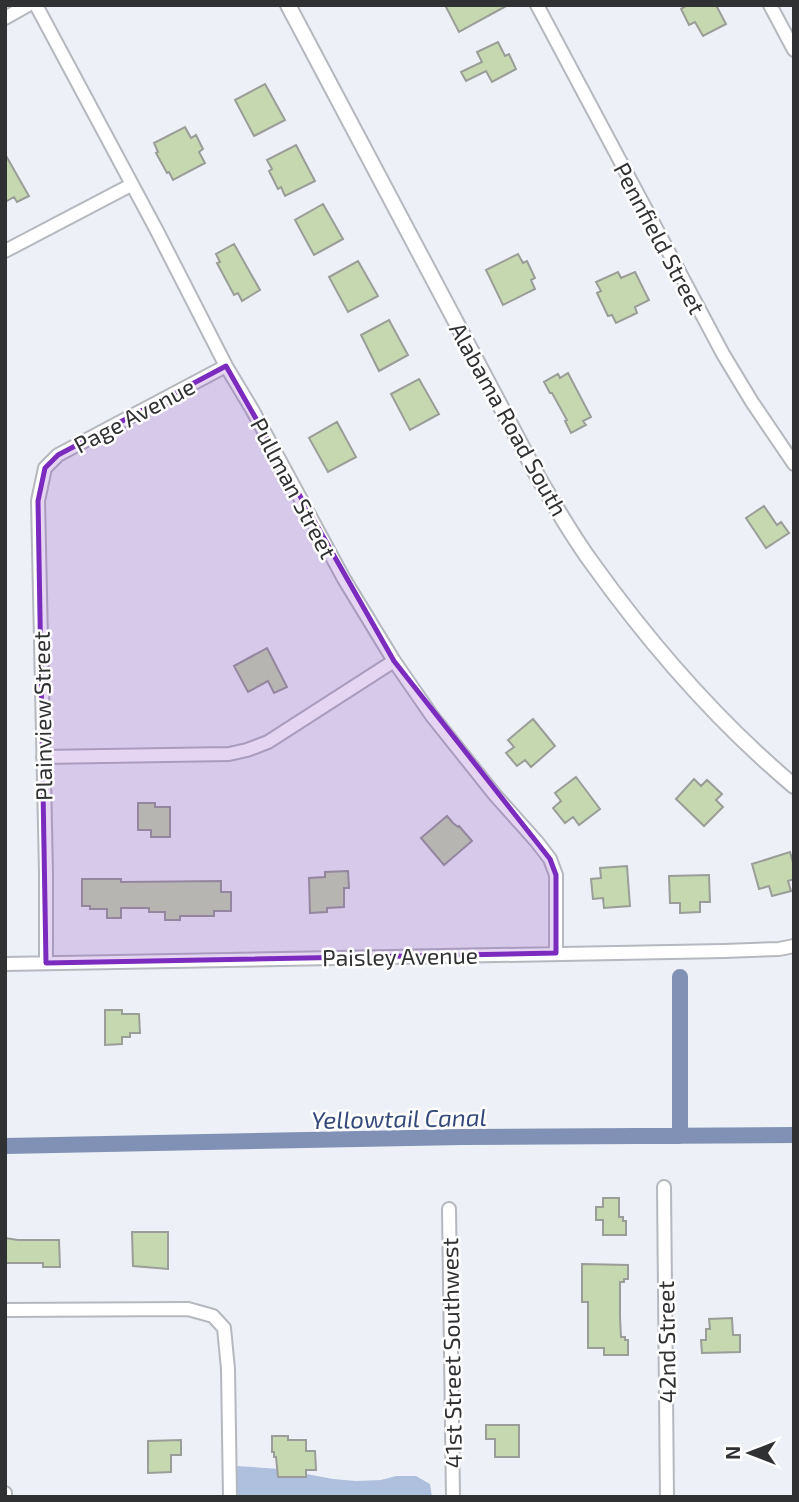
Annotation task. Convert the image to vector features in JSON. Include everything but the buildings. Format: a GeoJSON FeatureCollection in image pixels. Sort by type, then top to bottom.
{"type":"FeatureCollection","features":[{"type":"Feature","properties":{"kind":"street"},"geometry":{"type":"LineString","coordinates":[[5,18],[28,5]]}},
{"type":"Feature","properties":{"kind":"street","name":"Pullman Street"},"geometry":{"type":"LineString","coordinates":[[37,5],[226,366],[338,568],[394,661],[432,716],[550,859],[556,875],[556,953]]}},
{"type":"Feature","properties":{"kind":"street","name":"Alabama Road South"},"geometry":{"type":"LineString","coordinates":[[288,5],[538,477],[566,524],[592,563],[686,681],[742,739],[794,786]]}},
{"type":"Feature","properties":{"kind":"street","name":"Pennfield Street"},"geometry":{"type":"LineString","coordinates":[[537,5],[723,354],[751,402],[794,464]]}},
{"type":"Feature","properties":{"kind":"street"},"geometry":{"type":"LineString","coordinates":[[770,5],[794,50]]}},
{"type":"Feature","properties":{"kind":"street"},"geometry":{"type":"LineString","coordinates":[[5,251],[131,185]]}},
{"type":"Feature","properties":{"kind":"street","name":"Page Avenue"},"geometry":{"type":"LineString","coordinates":[[45,468],[58,455],[226,366]]}},
{"type":"Feature","properties":{"kind":"street","name":"Plainview Street"},"geometry":{"type":"LineString","coordinates":[[45,468],[38,501],[46,964]]}},
{"type":"Feature","properties":{"kind":"street"},"geometry":{"type":"LineString","coordinates":[[43,757],[229,754],[247,750],[268,742],[394,661]]}},
{"type":"Feature","properties":{"kind":"street","name":"Paisley Avenue"},"geometry":{"type":"LineString","coordinates":[[5,964],[779,949],[794,946]]}},
{"type":"Feature","properties":{"kind":"street","name":"42nd Street"},"geometry":{"type":"LineString","coordinates":[[664,1187],[667,1497]]}},
{"type":"Feature","properties":{"kind":"street","name":"41st Street Southwest"},"geometry":{"type":"LineString","coordinates":[[449,1209],[453,1497]]}},
{"type":"Feature","properties":{"kind":"street"},"geometry":{"type":"LineString","coordinates":[[5,1310],[188,1309],[213,1316],[224,1328],[228,1369],[230,1497]]}},
{"type":"Feature","properties":{"kind":"highlighted area"},"geometry":{"type":"Polygon","coordinates":[[[226,366],[394,661],[550,859],[556,875],[556,953],[46,963],[38,501],[45,468],[58,455],[226,366]]]}},
{"type":"Feature","properties":{"kind":"shaded area"},"geometry":{"type":"Polygon","coordinates":[[[236,1466],[280,1469],[356,1481],[416,1476],[430,1484],[432,1497],[236,1497],[236,1466]]]}},
{"type":"Feature","properties":{"kind":"waterway"},"geometry":{"type":"LineString","coordinates":[[680,977],[680,1136]]}},
{"type":"Feature","properties":{"kind":"waterway","name":"Yellowtail Canal"},"geometry":{"type":"LineString","coordinates":[[5,1146],[462,1137],[794,1135]]}}]}
